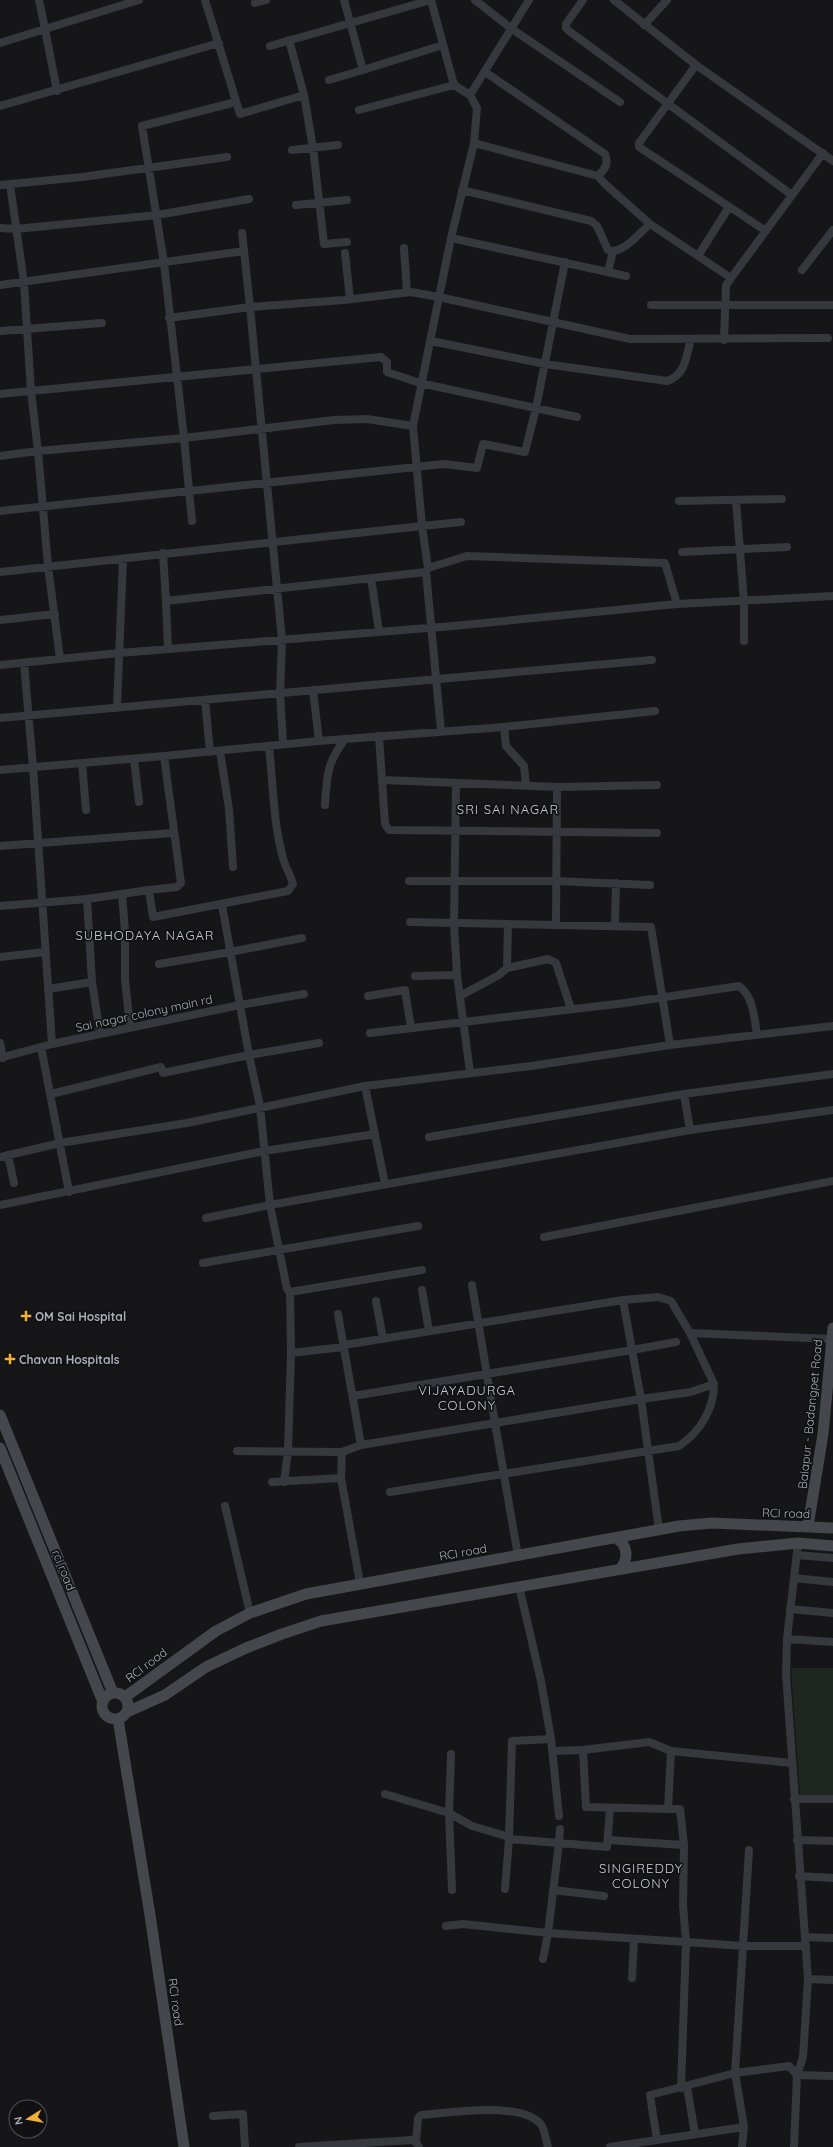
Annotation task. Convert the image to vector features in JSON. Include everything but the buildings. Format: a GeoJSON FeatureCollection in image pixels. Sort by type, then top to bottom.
{"type":"FeatureCollection","features":[{"type":"Feature","properties":{"kind":"main road","name":"Balapur - Badangpet Road"},"geometry":{"type":"LineString","coordinates":[[808,1526],[823,1434],[832,1333]]}},
{"type":"Feature","properties":{"kind":"main road","name":"RCI road"},"geometry":{"type":"LineString","coordinates":[[0,1415],[113,1693]]}},
{"type":"Feature","properties":{"kind":"main road","name":"rci road"},"geometry":{"type":"LineString","coordinates":[[0,1448],[103,1702]]}},
{"type":"Feature","properties":{"kind":"main road","name":"RCI road"},"geometry":{"type":"LineString","coordinates":[[125,1697],[216,1631],[250,1612],[306,1594],[659,1530],[712,1523],[833,1528]]}},
{"type":"Feature","properties":{"kind":"main road"},"geometry":{"type":"LineString","coordinates":[[634,1535],[630,1545],[630,1553],[634,1560],[640,1565]]}},
{"type":"Feature","properties":{"kind":"main road"},"geometry":{"type":"LineString","coordinates":[[616,1538],[625,1546],[627,1556],[620,1569]]}},
{"type":"Feature","properties":{"kind":"main road"},"geometry":{"type":"LineString","coordinates":[[122,1716],[128,1705],[125,1697],[113,1693],[109,1695],[103,1702],[105,1714],[112,1718],[122,1716],[176,1689],[206,1667],[246,1648],[321,1621],[738,1549],[798,1543],[833,1546]]}},
{"type":"Feature","properties":{"kind":"main road","name":"RCI road"},"geometry":{"type":"LineString","coordinates":[[122,1716],[184,2147]]}},
{"type":"Feature","properties":{"kind":"street"},"geometry":{"type":"LineString","coordinates":[[39,0],[57,91]]}},
{"type":"Feature","properties":{"kind":"street"},"geometry":{"type":"LineString","coordinates":[[0,43],[139,0]]}},
{"type":"Feature","properties":{"kind":"street"},"geometry":{"type":"LineString","coordinates":[[205,0],[240,114],[304,95]]}},
{"type":"Feature","properties":{"kind":"street"},"geometry":{"type":"LineString","coordinates":[[255,3],[266,0]]}},
{"type":"Feature","properties":{"kind":"street"},"geometry":{"type":"LineString","coordinates":[[344,0],[363,70]]}},
{"type":"Feature","properties":{"kind":"street"},"geometry":{"type":"LineString","coordinates":[[270,46],[431,0],[454,85],[470,95],[477,108],[474,143],[451,238],[432,341],[420,383],[413,426],[427,570],[435,679],[441,731]]}},
{"type":"Feature","properties":{"kind":"street"},"geometry":{"type":"LineString","coordinates":[[475,0],[512,29],[620,102]]}},
{"type":"Feature","properties":{"kind":"street"},"geometry":{"type":"LineString","coordinates":[[470,95],[529,0]]}},
{"type":"Feature","properties":{"kind":"street"},"geometry":{"type":"LineString","coordinates":[[583,0],[566,24],[566,28],[792,195]]}},
{"type":"Feature","properties":{"kind":"street"},"geometry":{"type":"LineString","coordinates":[[614,0],[696,65],[833,161]]}},
{"type":"Feature","properties":{"kind":"street"},"geometry":{"type":"LineString","coordinates":[[644,25],[666,0]]}},
{"type":"Feature","properties":{"kind":"street"},"geometry":{"type":"LineString","coordinates":[[289,40],[304,95],[313,148],[324,244],[347,242]]}},
{"type":"Feature","properties":{"kind":"street"},"geometry":{"type":"LineString","coordinates":[[0,106],[57,91],[219,43]]}},
{"type":"Feature","properties":{"kind":"street"},"geometry":{"type":"LineString","coordinates":[[329,80],[443,45]]}},
{"type":"Feature","properties":{"kind":"street"},"geometry":{"type":"LineString","coordinates":[[696,65],[639,142],[639,147],[766,231]]}},
{"type":"Feature","properties":{"kind":"street"},"geometry":{"type":"LineString","coordinates":[[485,72],[606,154],[608,160],[605,168],[598,176]]}},
{"type":"Feature","properties":{"kind":"street"},"geometry":{"type":"LineString","coordinates":[[359,110],[454,85]]}},
{"type":"Feature","properties":{"kind":"street"},"geometry":{"type":"LineString","coordinates":[[192,521],[164,263],[142,126],[236,102]]}},
{"type":"Feature","properties":{"kind":"street"},"geometry":{"type":"LineString","coordinates":[[474,143],[598,176],[650,224],[731,278]]}},
{"type":"Feature","properties":{"kind":"street"},"geometry":{"type":"LineString","coordinates":[[292,150],[338,144]]}},
{"type":"Feature","properties":{"kind":"street"},"geometry":{"type":"LineString","coordinates":[[724,340],[726,285],[823,153]]}},
{"type":"Feature","properties":{"kind":"street"},"geometry":{"type":"LineString","coordinates":[[0,185],[149,169],[227,157]]}},
{"type":"Feature","properties":{"kind":"street"},"geometry":{"type":"LineString","coordinates":[[10,184],[24,282],[31,391],[48,566],[60,659]]}},
{"type":"Feature","properties":{"kind":"street"},"geometry":{"type":"LineString","coordinates":[[462,190],[591,221],[597,226],[608,250],[613,251],[620,250],[650,224]]}},
{"type":"Feature","properties":{"kind":"street"},"geometry":{"type":"LineString","coordinates":[[0,228],[16,229],[157,215],[249,199]]}},
{"type":"Feature","properties":{"kind":"street"},"geometry":{"type":"LineString","coordinates":[[296,205],[347,200]]}},
{"type":"Feature","properties":{"kind":"street"},"geometry":{"type":"LineString","coordinates":[[698,256],[729,207]]}},
{"type":"Feature","properties":{"kind":"street"},"geometry":{"type":"LineString","coordinates":[[802,270],[833,230]]}},
{"type":"Feature","properties":{"kind":"street"},"geometry":{"type":"LineString","coordinates":[[242,233],[278,588],[282,640],[280,693],[283,744]]}},
{"type":"Feature","properties":{"kind":"street"},"geometry":{"type":"LineString","coordinates":[[451,238],[626,276]]}},
{"type":"Feature","properties":{"kind":"street"},"geometry":{"type":"LineString","coordinates":[[404,248],[407,292]]}},
{"type":"Feature","properties":{"kind":"street"},"geometry":{"type":"LineString","coordinates":[[0,285],[244,251]]}},
{"type":"Feature","properties":{"kind":"street"},"geometry":{"type":"LineString","coordinates":[[608,272],[613,251]]}},
{"type":"Feature","properties":{"kind":"street"},"geometry":{"type":"LineString","coordinates":[[345,253],[350,299]]}},
{"type":"Feature","properties":{"kind":"street"},"geometry":{"type":"LineString","coordinates":[[0,511],[444,464],[477,468],[483,444],[525,452],[536,408],[565,262]]}},
{"type":"Feature","properties":{"kind":"street"},"geometry":{"type":"LineString","coordinates":[[169,318],[250,307],[350,299],[407,292],[439,297],[630,339],[724,340],[828,338]]}},
{"type":"Feature","properties":{"kind":"street"},"geometry":{"type":"LineString","coordinates":[[651,305],[833,305]]}},
{"type":"Feature","properties":{"kind":"street"},"geometry":{"type":"LineString","coordinates":[[0,331],[102,323]]}},
{"type":"Feature","properties":{"kind":"street"},"geometry":{"type":"LineString","coordinates":[[432,341],[545,364],[667,381],[676,378],[682,371],[691,339]]}},
{"type":"Feature","properties":{"kind":"street"},"geometry":{"type":"LineString","coordinates":[[0,394],[381,357],[386,362],[387,372],[420,383],[577,417]]}},
{"type":"Feature","properties":{"kind":"street"},"geometry":{"type":"LineString","coordinates":[[0,456],[38,451],[262,430],[334,420],[367,419],[413,426]]}},
{"type":"Feature","properties":{"kind":"street"},"geometry":{"type":"LineString","coordinates":[[679,501],[782,499]]}},
{"type":"Feature","properties":{"kind":"street"},"geometry":{"type":"LineString","coordinates":[[736,501],[744,601],[744,641]]}},
{"type":"Feature","properties":{"kind":"street"},"geometry":{"type":"LineString","coordinates":[[0,572],[274,541],[461,522]]}},
{"type":"Feature","properties":{"kind":"street"},"geometry":{"type":"LineString","coordinates":[[682,552],[786,547]]}},
{"type":"Feature","properties":{"kind":"street"},"geometry":{"type":"LineString","coordinates":[[163,554],[168,649]]}},
{"type":"Feature","properties":{"kind":"street"},"geometry":{"type":"LineString","coordinates":[[166,600],[371,578],[427,570],[467,556],[665,563],[677,604]]}},
{"type":"Feature","properties":{"kind":"street"},"geometry":{"type":"LineString","coordinates":[[117,708],[123,559]]}},
{"type":"Feature","properties":{"kind":"street"},"geometry":{"type":"LineString","coordinates":[[371,578],[378,631]]}},
{"type":"Feature","properties":{"kind":"street"},"geometry":{"type":"LineString","coordinates":[[0,665],[119,653],[431,627],[677,604],[833,596]]}},
{"type":"Feature","properties":{"kind":"street"},"geometry":{"type":"LineString","coordinates":[[0,620],[55,614]]}},
{"type":"Feature","properties":{"kind":"street"},"geometry":{"type":"LineString","coordinates":[[0,718],[652,660]]}},
{"type":"Feature","properties":{"kind":"street"},"geometry":{"type":"LineString","coordinates":[[24,663],[33,767],[52,1044]]}},
{"type":"Feature","properties":{"kind":"street"},"geometry":{"type":"LineString","coordinates":[[313,690],[319,741]]}},
{"type":"Feature","properties":{"kind":"street"},"geometry":{"type":"LineString","coordinates":[[206,700],[210,752]]}},
{"type":"Feature","properties":{"kind":"street"},"geometry":{"type":"LineString","coordinates":[[0,770],[134,759],[283,744],[504,727],[655,711]]}},
{"type":"Feature","properties":{"kind":"street"},"geometry":{"type":"LineString","coordinates":[[504,727],[506,746],[524,766],[526,785]]}},
{"type":"Feature","properties":{"kind":"street"},"geometry":{"type":"LineString","coordinates":[[379,736],[385,824],[389,830],[657,833]]}},
{"type":"Feature","properties":{"kind":"street"},"geometry":{"type":"LineString","coordinates":[[325,805],[327,774],[333,756],[346,739]]}},
{"type":"Feature","properties":{"kind":"street"},"geometry":{"type":"LineString","coordinates":[[149,890],[153,917],[222,905],[288,891],[293,884],[290,872],[283,860],[276,824],[269,746]]}},
{"type":"Feature","properties":{"kind":"street"},"geometry":{"type":"LineString","coordinates":[[220,751],[229,809],[233,867]]}},
{"type":"Feature","properties":{"kind":"street"},"geometry":{"type":"LineString","coordinates":[[0,906],[87,899],[180,885],[164,756]]}},
{"type":"Feature","properties":{"kind":"street"},"geometry":{"type":"LineString","coordinates":[[134,759],[139,802]]}},
{"type":"Feature","properties":{"kind":"street"},"geometry":{"type":"LineString","coordinates":[[82,763],[86,810]]}},
{"type":"Feature","properties":{"kind":"street"},"geometry":{"type":"LineString","coordinates":[[382,780],[557,787],[658,785]]}},
{"type":"Feature","properties":{"kind":"street"},"geometry":{"type":"LineString","coordinates":[[456,783],[454,924],[457,975],[470,1072]]}},
{"type":"Feature","properties":{"kind":"street"},"geometry":{"type":"LineString","coordinates":[[556,924],[555,881],[557,787]]}},
{"type":"Feature","properties":{"kind":"street"},"geometry":{"type":"LineString","coordinates":[[0,846],[173,833]]}},
{"type":"Feature","properties":{"kind":"street"},"geometry":{"type":"LineString","coordinates":[[408,881],[555,881],[650,885]]}},
{"type":"Feature","properties":{"kind":"street"},"geometry":{"type":"LineString","coordinates":[[615,924],[616,883]]}},
{"type":"Feature","properties":{"kind":"street"},"geometry":{"type":"LineString","coordinates":[[122,894],[125,932],[125,979],[130,1027]]}},
{"type":"Feature","properties":{"kind":"street"},"geometry":{"type":"LineString","coordinates":[[87,899],[92,982],[100,1034]]}},
{"type":"Feature","properties":{"kind":"street"},"geometry":{"type":"LineString","coordinates":[[222,905],[249,1055],[260,1106],[270,1205],[287,1289],[290,1292],[291,1353],[288,1451],[284,1482]]}},
{"type":"Feature","properties":{"kind":"street"},"geometry":{"type":"LineString","coordinates":[[410,922],[454,924],[615,924],[651,927],[670,1045]]}},
{"type":"Feature","properties":{"kind":"street"},"geometry":{"type":"LineString","coordinates":[[507,968],[508,924]]}},
{"type":"Feature","properties":{"kind":"street"},"geometry":{"type":"LineString","coordinates":[[159,964],[302,938]]}},
{"type":"Feature","properties":{"kind":"street"},"geometry":{"type":"LineString","coordinates":[[0,957],[45,952]]}},
{"type":"Feature","properties":{"kind":"street"},"geometry":{"type":"LineString","coordinates":[[460,996],[499,975],[507,968],[548,959],[556,963],[571,1009]]}},
{"type":"Feature","properties":{"kind":"street"},"geometry":{"type":"LineString","coordinates":[[415,976],[457,975]]}},
{"type":"Feature","properties":{"kind":"street"},"geometry":{"type":"LineString","coordinates":[[48,989],[92,982]]}},
{"type":"Feature","properties":{"kind":"street"},"geometry":{"type":"LineString","coordinates":[[370,1033],[571,1009],[739,986],[744,990],[752,1005],[757,1035]]}},
{"type":"Feature","properties":{"kind":"street"},"geometry":{"type":"LineString","coordinates":[[368,996],[405,990],[411,1028]]}},
{"type":"Feature","properties":{"kind":"street","name":"Sai nagar colony main rd"},"geometry":{"type":"LineString","coordinates":[[1,1058],[52,1044],[130,1027],[304,994]]}},
{"type":"Feature","properties":{"kind":"street"},"geometry":{"type":"LineString","coordinates":[[14,1183],[4,1156],[60,1143],[187,1123],[260,1106],[365,1086],[470,1072],[531,1066],[670,1045],[833,1026]]}},
{"type":"Feature","properties":{"kind":"street"},"geometry":{"type":"LineString","coordinates":[[0,1043],[1,1058]]}},
{"type":"Feature","properties":{"kind":"street"},"geometry":{"type":"LineString","coordinates":[[51,1094],[161,1067],[163,1073],[249,1055],[319,1043]]}},
{"type":"Feature","properties":{"kind":"street"},"geometry":{"type":"LineString","coordinates":[[41,1047],[69,1192]]}},
{"type":"Feature","properties":{"kind":"street"},"geometry":{"type":"LineString","coordinates":[[429,1137],[684,1094],[833,1074]]}},
{"type":"Feature","properties":{"kind":"street"},"geometry":{"type":"LineString","coordinates":[[365,1086],[385,1184]]}},
{"type":"Feature","properties":{"kind":"street"},"geometry":{"type":"LineString","coordinates":[[684,1094],[690,1130]]}},
{"type":"Feature","properties":{"kind":"street"},"geometry":{"type":"LineString","coordinates":[[206,1218],[385,1184],[690,1130],[833,1110]]}},
{"type":"Feature","properties":{"kind":"street"},"geometry":{"type":"LineString","coordinates":[[0,1205],[264,1151],[375,1134]]}},
{"type":"Feature","properties":{"kind":"street"},"geometry":{"type":"LineString","coordinates":[[544,1237],[833,1181]]}},
{"type":"Feature","properties":{"kind":"street"},"geometry":{"type":"LineString","coordinates":[[203,1263],[418,1226]]}},
{"type":"Feature","properties":{"kind":"street"},"geometry":{"type":"LineString","coordinates":[[290,1292],[422,1270]]}},
{"type":"Feature","properties":{"kind":"street"},"geometry":{"type":"LineString","coordinates":[[472,1285],[477,1323],[518,1556]]}},
{"type":"Feature","properties":{"kind":"street"},"geometry":{"type":"LineString","coordinates":[[422,1290],[429,1331]]}},
{"type":"Feature","properties":{"kind":"street"},"geometry":{"type":"LineString","coordinates":[[291,1353],[344,1346],[623,1300],[658,1297],[672,1301],[690,1333],[714,1384],[714,1397],[709,1410],[690,1438],[679,1446],[390,1492]]}},
{"type":"Feature","properties":{"kind":"street"},"geometry":{"type":"LineString","coordinates":[[623,1300],[641,1399],[659,1530]]}},
{"type":"Feature","properties":{"kind":"street"},"geometry":{"type":"LineString","coordinates":[[376,1301],[383,1339]]}},
{"type":"Feature","properties":{"kind":"street"},"geometry":{"type":"LineString","coordinates":[[338,1314],[362,1445]]}},
{"type":"Feature","properties":{"kind":"street"},"geometry":{"type":"LineString","coordinates":[[690,1333],[832,1333]]}},
{"type":"Feature","properties":{"kind":"street"},"geometry":{"type":"LineString","coordinates":[[353,1396],[676,1342]]}},
{"type":"Feature","properties":{"kind":"street"},"geometry":{"type":"LineString","coordinates":[[237,1450],[342,1452],[362,1445],[691,1392],[714,1384]]}},
{"type":"Feature","properties":{"kind":"street"},"geometry":{"type":"LineString","coordinates":[[342,1452],[341,1478],[360,1583]]}},
{"type":"Feature","properties":{"kind":"street"},"geometry":{"type":"LineString","coordinates":[[272,1482],[341,1478]]}},
{"type":"Feature","properties":{"kind":"street"},"geometry":{"type":"LineString","coordinates":[[225,1506],[250,1612]]}},
{"type":"Feature","properties":{"kind":"street"},"geometry":{"type":"LineString","coordinates":[[794,2147],[797,2075],[804,2057],[808,1979],[806,1936],[799,1876],[786,1674],[787,1639],[798,1543]]}},
{"type":"Feature","properties":{"kind":"street"},"geometry":{"type":"LineString","coordinates":[[797,1555],[833,1558]]}},
{"type":"Feature","properties":{"kind":"street"},"geometry":{"type":"LineString","coordinates":[[794,1578],[833,1582]]}},
{"type":"Feature","properties":{"kind":"street"},"geometry":{"type":"LineString","coordinates":[[519,1586],[541,1681],[551,1740],[559,1816]]}},
{"type":"Feature","properties":{"kind":"street"},"geometry":{"type":"LineString","coordinates":[[790,1610],[833,1613]]}},
{"type":"Feature","properties":{"kind":"street"},"geometry":{"type":"LineString","coordinates":[[787,1639],[833,1642]]}},
{"type":"Feature","properties":{"kind":"street"},"geometry":{"type":"LineString","coordinates":[[505,1889],[509,1839],[512,1741],[551,1740]]}},
{"type":"Feature","properties":{"kind":"street"},"geometry":{"type":"LineString","coordinates":[[552,1751],[583,1750],[649,1742],[671,1751],[792,1763]]}},
{"type":"Feature","properties":{"kind":"street"},"geometry":{"type":"LineString","coordinates":[[583,1750],[586,1807],[668,1810],[680,1809],[684,1845],[683,1906],[686,1942],[684,2087],[695,2134]]}},
{"type":"Feature","properties":{"kind":"street"},"geometry":{"type":"LineString","coordinates":[[668,1810],[671,1751]]}},
{"type":"Feature","properties":{"kind":"street"},"geometry":{"type":"LineString","coordinates":[[451,1754],[449,1813],[452,1890]]}},
{"type":"Feature","properties":{"kind":"street"},"geometry":{"type":"LineString","coordinates":[[385,1794],[449,1813],[472,1826],[500,1833],[509,1839],[607,1847],[609,1840],[610,1808]]}},
{"type":"Feature","properties":{"kind":"street"},"geometry":{"type":"LineString","coordinates":[[794,1799],[833,1799]]}},
{"type":"Feature","properties":{"kind":"street"},"geometry":{"type":"LineString","coordinates":[[543,1959],[548,1933],[560,1829]]}},
{"type":"Feature","properties":{"kind":"street"},"geometry":{"type":"LineString","coordinates":[[609,1840],[684,1845]]}},
{"type":"Feature","properties":{"kind":"street"},"geometry":{"type":"LineString","coordinates":[[797,1840],[833,1841]]}},
{"type":"Feature","properties":{"kind":"street"},"geometry":{"type":"LineString","coordinates":[[742,2147],[744,2127],[735,2073],[749,1850]]}},
{"type":"Feature","properties":{"kind":"street"},"geometry":{"type":"LineString","coordinates":[[799,1876],[833,1878]]}},
{"type":"Feature","properties":{"kind":"street"},"geometry":{"type":"LineString","coordinates":[[553,1890],[604,1896]]}},
{"type":"Feature","properties":{"kind":"street"},"geometry":{"type":"LineString","coordinates":[[446,1926],[463,1924],[548,1933],[743,1946],[806,1946]]}},
{"type":"Feature","properties":{"kind":"street"},"geometry":{"type":"LineString","coordinates":[[806,1936],[833,1938]]}},
{"type":"Feature","properties":{"kind":"street"},"geometry":{"type":"LineString","coordinates":[[632,1978],[634,1939]]}},
{"type":"Feature","properties":{"kind":"street"},"geometry":{"type":"LineString","coordinates":[[808,1979],[833,1980]]}},
{"type":"Feature","properties":{"kind":"street"},"geometry":{"type":"LineString","coordinates":[[652,2143],[650,2096],[735,2073],[789,2066],[797,2075],[833,2076]]}},
{"type":"Feature","properties":{"kind":"street"},"geometry":{"type":"LineString","coordinates":[[299,2147],[418,2144],[418,2118],[421,2115],[497,2110],[521,2113],[534,2119],[542,2126],[548,2147]]}},
{"type":"Feature","properties":{"kind":"street"},"geometry":{"type":"LineString","coordinates":[[213,2116],[243,2114],[245,2147]]}},
{"type":"Feature","properties":{"kind":"street"},"geometry":{"type":"LineString","coordinates":[[610,2147],[652,2143],[695,2134],[744,2127]]}},
{"type":"Feature","properties":{"kind":"shaded area"},"geometry":{"type":"Polygon","coordinates":[[[791,1668],[833,1668],[833,1795],[800,1796],[791,1668]]]}},
{"type":"Feature","properties":{"kind":"place","name":"OM Sai Hospital"},"geometry":{"type":"Point","coordinates":[26,1316]}},
{"type":"Feature","properties":{"kind":"place","name":"Chavan Hospitals"},"geometry":{"type":"Point","coordinates":[10,1359]}},
{"type":"Feature","properties":{"kind":"district","name":"SRI SAI NAGAR"},"geometry":{"type":"Point","coordinates":[508,809]}},
{"type":"Feature","properties":{"kind":"district","name":"SUBHODAYA NAGAR"},"geometry":{"type":"Point","coordinates":[145,935]}},
{"type":"Feature","properties":{"kind":"district","name":"VIJAYADURGA COLONY"},"geometry":{"type":"Point","coordinates":[467,1398]}},
{"type":"Feature","properties":{"kind":"district","name":"SINGIREDDY COLONY"},"geometry":{"type":"Point","coordinates":[641,1876]}}]}
